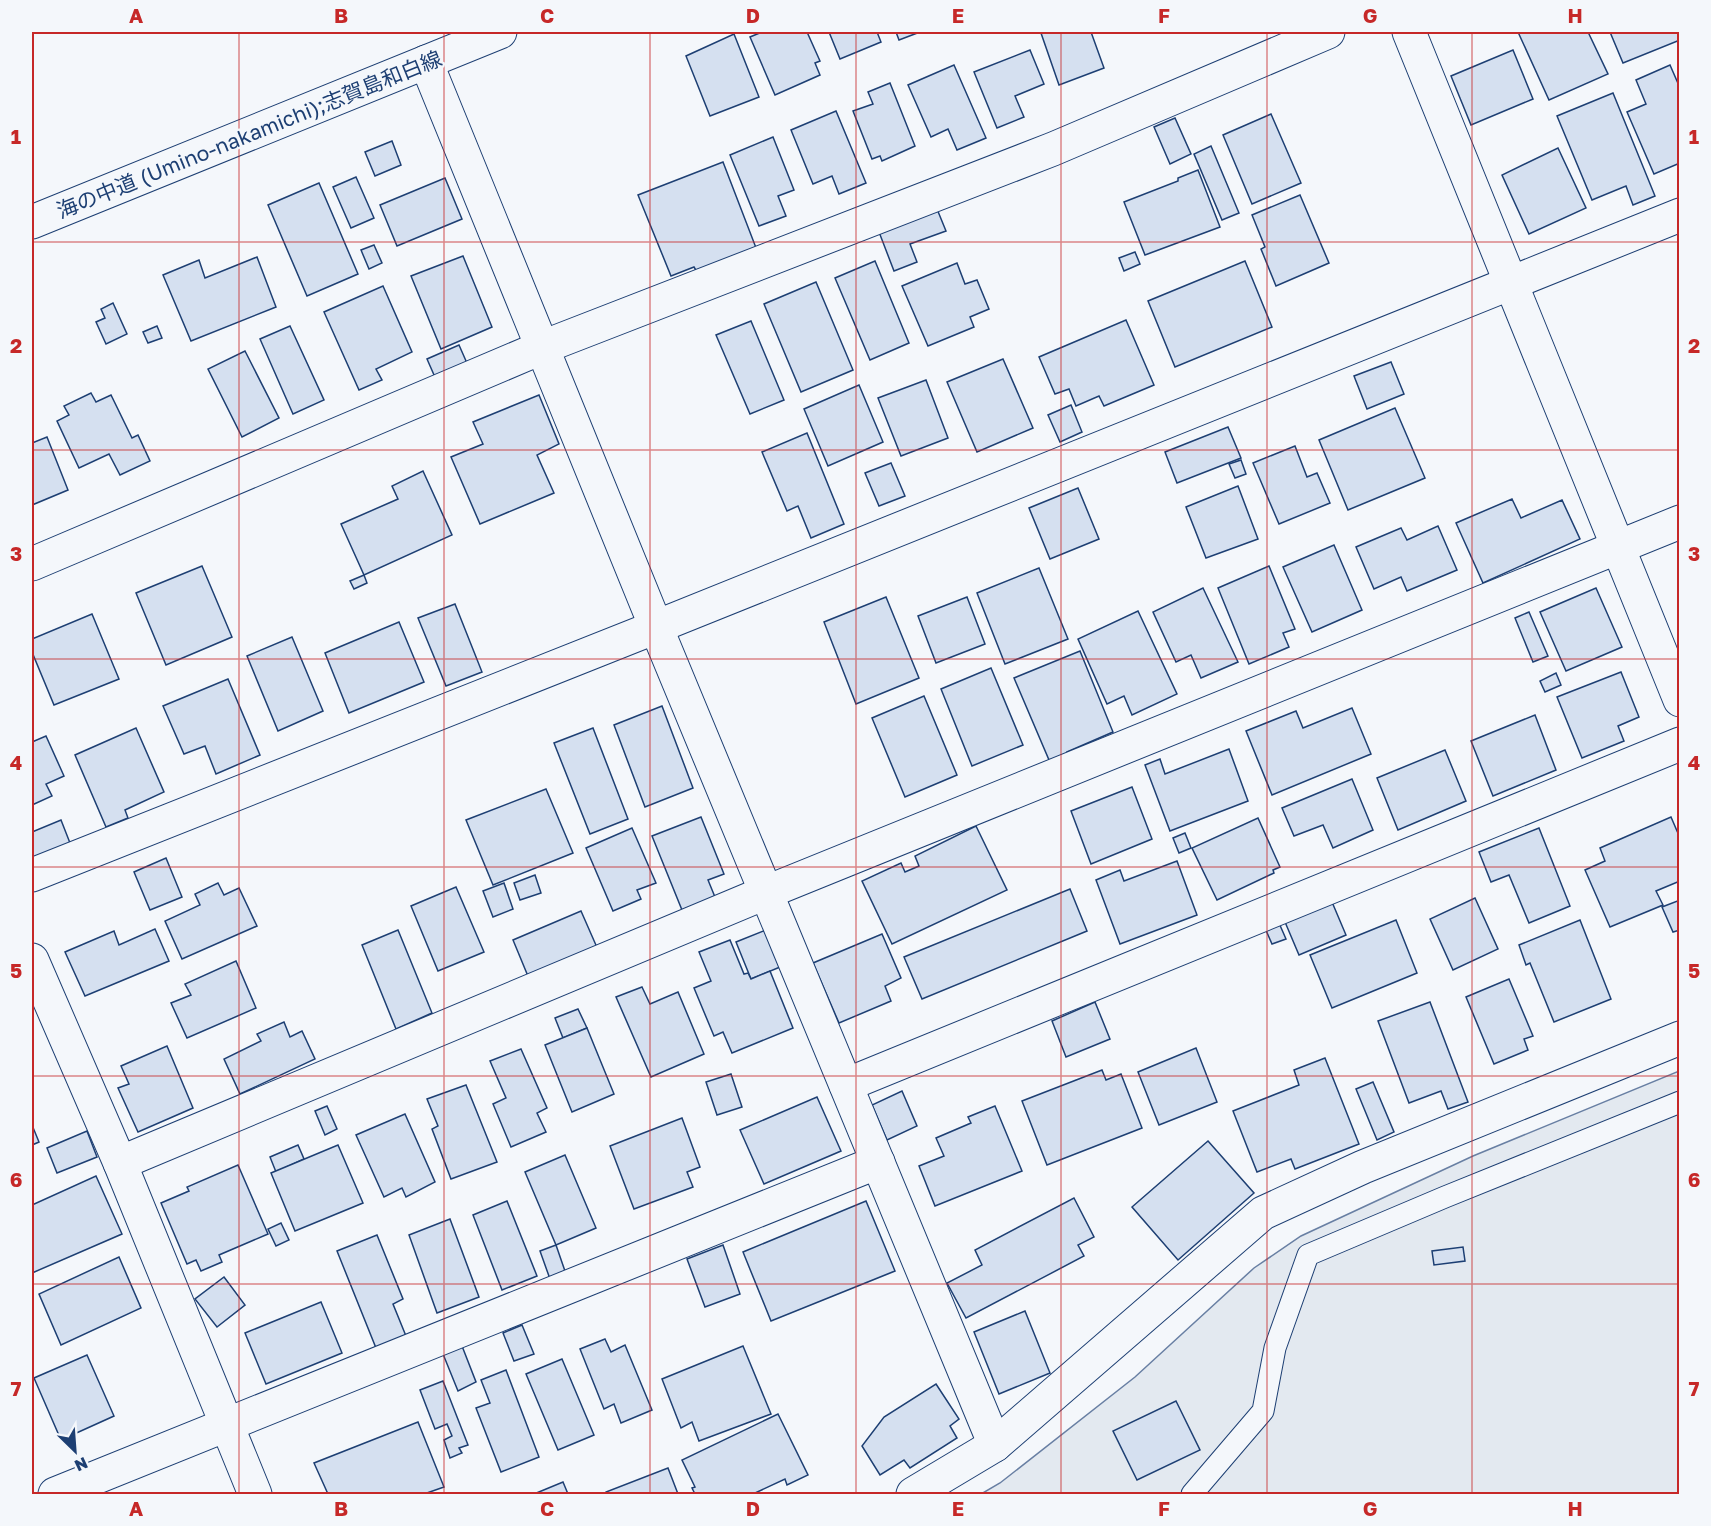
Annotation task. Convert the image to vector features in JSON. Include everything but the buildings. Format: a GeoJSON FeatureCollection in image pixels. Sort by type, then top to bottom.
{"type":"FeatureCollection","features":[{"type":"Feature","properties":{"kind":"street","name":"海の中道 (Umino-nakamichi);志賀島和白線"},"geometry":{"type":"LineString","coordinates":[[32,222],[500,32]]}},
{"type":"Feature","properties":{"kind":"street"},"geometry":{"type":"LineString","coordinates":[[32,564],[543,347],[1053,149],[1328,32]]}},
{"type":"Feature","properties":{"kind":"street"},"geometry":{"type":"LineString","coordinates":[[1409,32],[1509,284],[1680,700]]}},
{"type":"Feature","properties":{"kind":"street"},"geometry":{"type":"LineString","coordinates":[[426,62],[656,627],[995,1444]]}},
{"type":"Feature","properties":{"kind":"street"},"geometry":{"type":"LineString","coordinates":[[32,875],[656,627],[1680,214]]}},
{"type":"Feature","properties":{"kind":"street"},"geometry":{"type":"LineString","coordinates":[[120,1163],[766,892],[1680,522]]}},
{"type":"Feature","properties":{"kind":"street"},"geometry":{"type":"LineString","coordinates":[[846,1085],[1680,744]]}},
{"type":"Feature","properties":{"kind":"street"},"geometry":{"type":"LineString","coordinates":[[32,960],[120,1163],[255,1494]]}},
{"type":"Feature","properties":{"kind":"street"},"geometry":{"type":"LineString","coordinates":[[913,1494],[995,1444],[1263,1213],[1363,1167],[1680,1038]]}},
{"type":"Feature","properties":{"kind":"street"},"geometry":{"type":"LineString","coordinates":[[55,1494],[878,1162]]}},
{"type":"Feature","properties":{"kind":"lane"},"geometry":{"type":"LineString","coordinates":[[1192,1494],[1263,1411],[1275,1348],[1308,1256],[1445,1197],[1680,1102]]}},
{"type":"Feature","properties":{"kind":"shaded area"},"geometry":{"type":"Polygon","coordinates":[[[1679,1071],[1679,1494],[981,1494],[1000,1483],[1135,1377],[1254,1268],[1301,1236],[1473,1156],[1679,1071]]]}}]}
